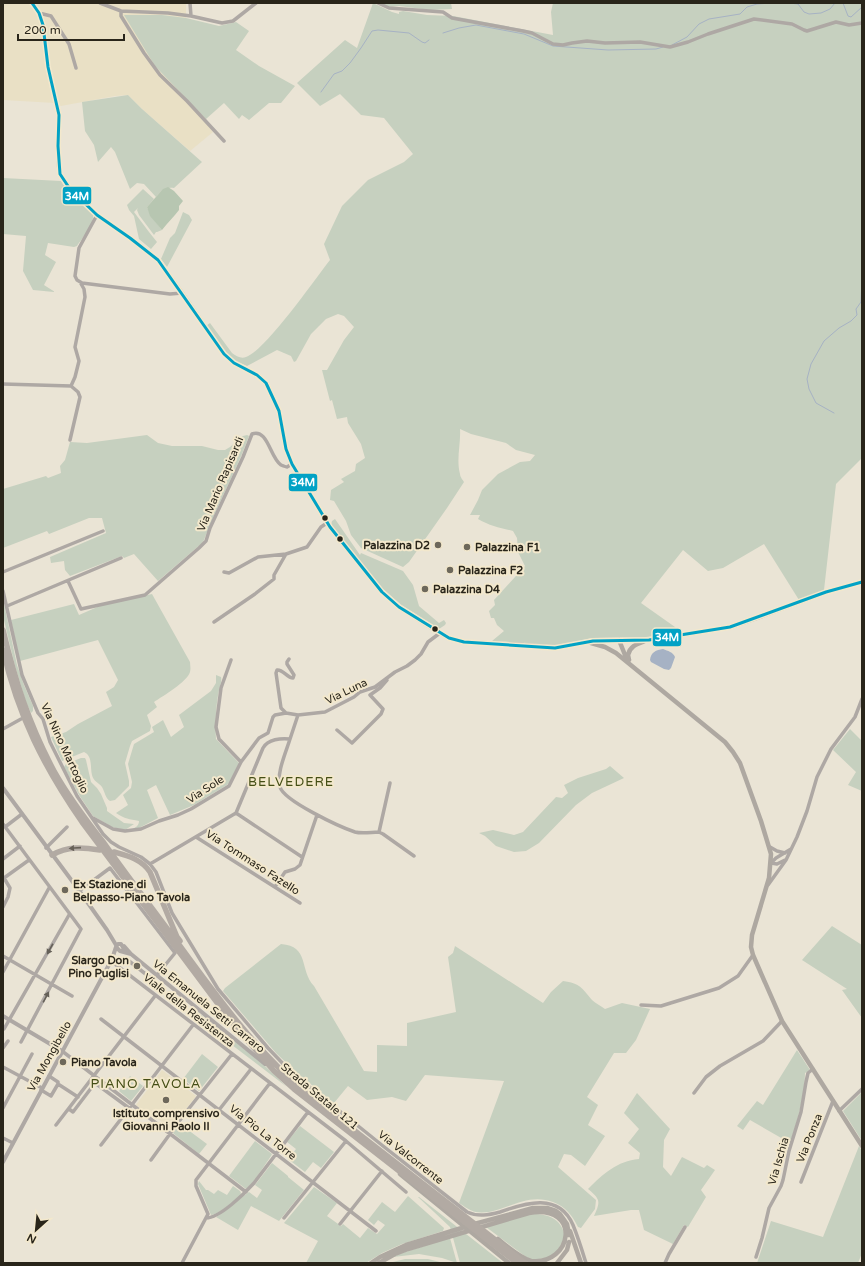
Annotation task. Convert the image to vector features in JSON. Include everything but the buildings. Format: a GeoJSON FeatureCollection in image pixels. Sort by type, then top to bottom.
{"type":"FeatureCollection","features":[{"type":"Feature","properties":{"kind":"main road"},"geometry":{"type":"LineString","coordinates":[[32,3],[39,14],[43,25],[48,66],[60,115],[58,146],[60,174],[70,189],[97,215],[158,260],[224,354],[234,363],[257,375],[266,383],[279,411],[286,449],[292,464],[327,523],[382,592],[400,607],[449,638],[464,642],[559,648],[586,642],[649,640],[730,627],[826,592],[862,582]]}},
{"type":"Feature","properties":{"kind":"main road","name":"Strada Statale 121"},"geometry":{"type":"LineString","coordinates":[[3,630],[22,699],[46,756],[64,788],[198,970],[253,1041],[286,1076],[306,1094],[525,1263]]}},
{"type":"Feature","properties":{"kind":"main road"},"geometry":{"type":"LineString","coordinates":[[616,653],[619,640]]}},
{"type":"Feature","properties":{"kind":"main road"},"geometry":{"type":"LineString","coordinates":[[619,640],[625,655],[646,676]]}},
{"type":"Feature","properties":{"kind":"main road"},"geometry":{"type":"LineString","coordinates":[[630,661],[628,655],[631,648],[649,640]]}},
{"type":"Feature","properties":{"kind":"main road"},"geometry":{"type":"LineString","coordinates":[[586,642],[605,647],[616,653],[646,676],[725,742],[740,763],[770,847],[771,863],[766,887],[753,928],[751,947],[753,955],[782,1021],[862,1146]]}},
{"type":"Feature","properties":{"kind":"main road","name":"Strada Statale 121"},"geometry":{"type":"LineString","coordinates":[[3,650],[18,701],[42,759],[74,811],[233,1024],[274,1071],[294,1090],[518,1263]]}},
{"type":"Feature","properties":{"kind":"main road"},"geometry":{"type":"LineString","coordinates":[[52,855],[62,850],[70,849],[84,848],[100,850]]}},
{"type":"Feature","properties":{"kind":"main road"},"geometry":{"type":"LineString","coordinates":[[114,852],[132,857],[145,865],[150,872],[177,937],[195,960],[198,970]]}},
{"type":"Feature","properties":{"kind":"main road"},"geometry":{"type":"LineString","coordinates":[[387,1162],[406,1180],[509,1263]]}},
{"type":"Feature","properties":{"kind":"main road"},"geometry":{"type":"LineString","coordinates":[[379,1263],[395,1254],[478,1222],[539,1207],[556,1211],[564,1218],[573,1236],[581,1263]]}},
{"type":"Feature","properties":{"kind":"main road"},"geometry":{"type":"LineString","coordinates":[[371,1263],[380,1257],[406,1245],[444,1235],[483,1226],[529,1213],[540,1211],[550,1213],[558,1219],[564,1227],[567,1236],[566,1243],[563,1250],[552,1260],[546,1262],[532,1261],[517,1253],[485,1229],[472,1222]]}},
{"type":"Feature","properties":{"kind":"main road"},"geometry":{"type":"LineString","coordinates":[[557,1263],[563,1256],[569,1244],[567,1224]]}},
{"type":"Feature","properties":{"kind":"street"},"geometry":{"type":"LineString","coordinates":[[100,3],[121,12],[168,13],[191,16],[211,22],[222,23],[233,20],[256,3]]}},
{"type":"Feature","properties":{"kind":"street"},"geometry":{"type":"LineString","coordinates":[[190,3],[191,16]]}},
{"type":"Feature","properties":{"kind":"street"},"geometry":{"type":"LineString","coordinates":[[378,3],[389,8],[443,12],[452,18],[532,33],[553,44],[563,45],[587,41],[605,43],[640,42],[670,46],[688,42],[754,19],[792,24],[807,31],[836,22],[849,25],[862,22]]}},
{"type":"Feature","properties":{"kind":"street"},"geometry":{"type":"LineString","coordinates":[[121,12],[121,16],[140,47],[160,75],[224,141]]}},
{"type":"Feature","properties":{"kind":"street"},"geometry":{"type":"LineString","coordinates":[[39,14],[51,16],[69,44],[76,68]]}},
{"type":"Feature","properties":{"kind":"street"},"geometry":{"type":"LineString","coordinates":[[71,386],[80,361],[75,347],[85,297],[84,289],[75,276],[79,248],[97,215]]}},
{"type":"Feature","properties":{"kind":"street"},"geometry":{"type":"LineString","coordinates":[[80,282],[170,294],[182,293]]}},
{"type":"Feature","properties":{"kind":"street"},"geometry":{"type":"LineString","coordinates":[[3,384],[71,386],[78,392],[80,397],[70,440]]}},
{"type":"Feature","properties":{"kind":"street","name":"Via Mario Rapisardi"},"geometry":{"type":"LineString","coordinates":[[68,581],[81,609],[145,595],[206,541],[210,528],[252,434],[260,434],[264,437],[274,457],[281,465],[287,467],[292,464]]}},
{"type":"Feature","properties":{"kind":"street"},"geometry":{"type":"LineString","coordinates":[[224,572],[229,573],[258,557],[286,554],[307,547],[321,527],[327,523]]}},
{"type":"Feature","properties":{"kind":"street"},"geometry":{"type":"LineString","coordinates":[[3,572],[103,531]]}},
{"type":"Feature","properties":{"kind":"street"},"geometry":{"type":"LineString","coordinates":[[214,622],[240,605],[274,579],[274,575],[286,554]]}},
{"type":"Feature","properties":{"kind":"street"},"geometry":{"type":"LineString","coordinates":[[6,606],[121,558]]}},
{"type":"Feature","properties":{"kind":"street","name":"Via Nino Martoglio"},"geometry":{"type":"LineString","coordinates":[[3,591],[19,665],[38,713],[43,719],[50,742],[74,790],[103,834],[111,842],[141,857],[150,864],[156,872],[159,881]]}},
{"type":"Feature","properties":{"kind":"street","name":"Via Luna"},"geometry":{"type":"LineString","coordinates":[[298,715],[325,712],[354,698],[360,692],[375,687],[395,672],[415,660],[421,654],[428,642],[440,633]]}},
{"type":"Feature","properties":{"kind":"street"},"geometry":{"type":"LineString","coordinates":[[289,659],[287,664],[294,675],[293,678],[290,678],[280,670],[277,670],[276,674],[281,708],[286,714],[298,715],[279,776],[280,789],[287,796],[317,815],[357,833],[380,832],[414,856]]}},
{"type":"Feature","properties":{"kind":"street"},"geometry":{"type":"LineString","coordinates":[[231,660],[220,692],[216,727],[219,739],[241,762]]}},
{"type":"Feature","properties":{"kind":"street"},"geometry":{"type":"LineString","coordinates":[[337,730],[352,743],[381,714],[383,709],[370,695],[380,688],[388,678]]}},
{"type":"Feature","properties":{"kind":"street"},"geometry":{"type":"LineString","coordinates":[[766,887],[786,860],[808,811],[816,777],[831,749],[855,717],[862,699]]}},
{"type":"Feature","properties":{"kind":"street"},"geometry":{"type":"LineString","coordinates":[[30,716],[38,713]]}},
{"type":"Feature","properties":{"kind":"street","name":"Via Sole"},"geometry":{"type":"LineString","coordinates":[[92,817],[107,826],[121,831],[141,829],[191,809],[229,786],[241,762],[259,738],[268,733],[273,717],[278,714],[286,714]]}},
{"type":"Feature","properties":{"kind":"street"},"geometry":{"type":"LineString","coordinates":[[3,729],[21,719]]}},
{"type":"Feature","properties":{"kind":"street"},"geometry":{"type":"LineString","coordinates":[[150,864],[236,813],[265,744],[272,741],[290,740]]}},
{"type":"Feature","properties":{"kind":"street"},"geometry":{"type":"LineString","coordinates":[[380,832],[390,784]]}},
{"type":"Feature","properties":{"kind":"street"},"geometry":{"type":"LineString","coordinates":[[3,788],[120,948]]}},
{"type":"Feature","properties":{"kind":"street"},"geometry":{"type":"LineString","coordinates":[[236,813],[302,857]]}},
{"type":"Feature","properties":{"kind":"street"},"geometry":{"type":"LineString","coordinates":[[21,1042],[81,930],[4,826],[22,814]]}},
{"type":"Feature","properties":{"kind":"street"},"geometry":{"type":"LineString","coordinates":[[275,887],[284,872],[297,868],[317,815]]}},
{"type":"Feature","properties":{"kind":"street"},"geometry":{"type":"LineString","coordinates":[[46,848],[67,827]]}},
{"type":"Feature","properties":{"kind":"street","name":"Via Tommaso Fazello"},"geometry":{"type":"LineString","coordinates":[[196,837],[300,903]]}},
{"type":"Feature","properties":{"kind":"street"},"geometry":{"type":"LineString","coordinates":[[3,859],[20,846]]}},
{"type":"Feature","properties":{"kind":"street"},"geometry":{"type":"LineString","coordinates":[[770,847],[785,853]]}},
{"type":"Feature","properties":{"kind":"street"},"geometry":{"type":"LineString","coordinates":[[771,863],[792,848]]}},
{"type":"Feature","properties":{"kind":"street"},"geometry":{"type":"LineString","coordinates":[[3,907],[8,897],[10,888],[4,878],[29,860]]}},
{"type":"Feature","properties":{"kind":"street"},"geometry":{"type":"LineString","coordinates":[[771,863],[777,864],[786,860]]}},
{"type":"Feature","properties":{"kind":"street"},"geometry":{"type":"LineString","coordinates":[[79,891],[110,868],[175,953],[154,979],[151,979],[129,961]]}},
{"type":"Feature","properties":{"kind":"street","name":"Via Valcorrente"},"geometry":{"type":"LineString","coordinates":[[159,881],[172,913],[218,989],[268,1048],[290,1071],[382,1146],[467,1212],[472,1214],[489,1215],[535,1202],[547,1203],[556,1206],[566,1213],[573,1224],[586,1263]]}},
{"type":"Feature","properties":{"kind":"street"},"geometry":{"type":"LineString","coordinates":[[3,972],[50,888]]}},
{"type":"Feature","properties":{"kind":"street"},"geometry":{"type":"LineString","coordinates":[[4,1029],[69,915]]}},
{"type":"Feature","properties":{"kind":"street"},"geometry":{"type":"LineString","coordinates":[[111,960],[120,948]]}},
{"type":"Feature","properties":{"kind":"street"},"geometry":{"type":"LineString","coordinates":[[111,960],[120,948]]}},
{"type":"Feature","properties":{"kind":"street","name":"Via Emanuela Setti Carraro"},"geometry":{"type":"LineString","coordinates":[[120,948],[131,954],[274,1071]]}},
{"type":"Feature","properties":{"kind":"street"},"geometry":{"type":"LineString","coordinates":[[641,1005],[661,1006],[719,988],[738,976],[753,955]]}},
{"type":"Feature","properties":{"kind":"street"},"geometry":{"type":"LineString","coordinates":[[3,956],[72,996]]}},
{"type":"Feature","properties":{"kind":"street","name":"Viale della Resistenza"},"geometry":{"type":"LineString","coordinates":[[111,960],[155,996],[346,1141],[406,1192]]}},
{"type":"Feature","properties":{"kind":"street","name":"Via Mongibello"},"geometry":{"type":"LineString","coordinates":[[3,1162],[111,960]]}},
{"type":"Feature","properties":{"kind":"street"},"geometry":{"type":"LineString","coordinates":[[56,1125],[155,996]]}},
{"type":"Feature","properties":{"kind":"street"},"geometry":{"type":"LineString","coordinates":[[3,1016],[62,1051],[130,1107]]}},
{"type":"Feature","properties":{"kind":"street","name":"Via Pio La Torre"},"geometry":{"type":"LineString","coordinates":[[101,1019],[376,1231]]}},
{"type":"Feature","properties":{"kind":"street"},"geometry":{"type":"LineString","coordinates":[[694,1093],[706,1077],[720,1066],[763,1041],[782,1021]]}},
{"type":"Feature","properties":{"kind":"street"},"geometry":{"type":"LineString","coordinates":[[101,1145],[193,1025]]}},
{"type":"Feature","properties":{"kind":"street"},"geometry":{"type":"LineString","coordinates":[[3,1048],[8,1041]]}},
{"type":"Feature","properties":{"kind":"street"},"geometry":{"type":"LineString","coordinates":[[3,1108],[32,1054]]}},
{"type":"Feature","properties":{"kind":"street"},"geometry":{"type":"LineString","coordinates":[[151,1160],[199,1095],[232,1054]]}},
{"type":"Feature","properties":{"kind":"street"},"geometry":{"type":"LineString","coordinates":[[3,1066],[51,1096],[58,1084]]}},
{"type":"Feature","properties":{"kind":"street"},"geometry":{"type":"LineString","coordinates":[[219,1110],[251,1069]]}},
{"type":"Feature","properties":{"kind":"street","name":"Via Ischia"},"geometry":{"type":"LineString","coordinates":[[756,1257],[769,1208],[783,1180],[789,1151],[801,1112],[808,1073],[813,1069]]}},
{"type":"Feature","properties":{"kind":"street"},"geometry":{"type":"LineString","coordinates":[[49,1076],[58,1082],[58,1084],[78,1097]]}},
{"type":"Feature","properties":{"kind":"street"},"geometry":{"type":"LineString","coordinates":[[69,1109],[73,1112],[95,1083],[170,1134],[246,1192]]}},
{"type":"Feature","properties":{"kind":"street"},"geometry":{"type":"LineString","coordinates":[[182,1263],[208,1214],[196,1180],[270,1083]]}},
{"type":"Feature","properties":{"kind":"street"},"geometry":{"type":"LineString","coordinates":[[839,1111],[862,1089]]}},
{"type":"Feature","properties":{"kind":"street","name":"Via Ponza"},"geometry":{"type":"LineString","coordinates":[[801,1182],[833,1102]]}},
{"type":"Feature","properties":{"kind":"street"},"geometry":{"type":"LineString","coordinates":[[206,1218],[215,1216],[246,1192],[308,1112]]}},
{"type":"Feature","properties":{"kind":"street"},"geometry":{"type":"LineString","coordinates":[[3,1138],[13,1143]]}},
{"type":"Feature","properties":{"kind":"street"},"geometry":{"type":"LineString","coordinates":[[284,1218],[346,1141]]}},
{"type":"Feature","properties":{"kind":"street"},"geometry":{"type":"LineString","coordinates":[[340,1224],[382,1171]]}},
{"type":"Feature","properties":{"kind":"street"},"geometry":{"type":"LineString","coordinates":[[665,1263],[686,1227]]}},
{"type":"Feature","properties":{"kind":"shaded area"},"geometry":{"type":"Polygon","coordinates":[[[3,3],[186,3],[186,18],[162,15],[155,66],[206,119],[204,121],[213,132],[190,151],[128,95],[61,106],[55,103],[3,100],[3,3]]]}},
{"type":"Feature","properties":{"kind":"shaded area","name":"Istituto comprensivo Giovanni Paolo II"},"geometry":{"type":"Polygon","coordinates":[[[162,1070],[196,1096],[171,1129],[136,1105],[162,1070]]]}},
{"type":"Feature","properties":{"kind":"green space"},"geometry":{"type":"Polygon","coordinates":[[[373,3],[399,14],[399,12],[403,11],[427,15],[453,16],[553,35],[551,12],[553,3],[862,3],[862,458],[836,484],[824,590],[799,600],[764,544],[723,568],[708,571],[683,550],[641,603],[675,627],[679,633],[646,637],[592,638],[557,646],[492,641],[504,631],[497,625],[494,618],[491,618],[489,611],[495,605],[494,600],[525,566],[518,552],[517,538],[513,531],[482,521],[478,519],[480,515],[470,515],[482,490],[498,474],[520,462],[530,461],[535,455],[516,450],[506,443],[471,434],[460,429],[458,463],[460,475],[464,482],[409,562],[403,567],[361,548],[351,535],[346,521],[334,501],[330,500],[331,490],[344,482],[341,479],[355,471],[356,464],[365,458],[361,444],[348,423],[347,417],[337,419],[332,400],[330,401],[322,370],[327,370],[344,340],[354,327],[344,316],[338,314],[326,319],[311,334],[296,361],[294,362],[291,356],[277,350],[247,366],[235,361],[228,355],[206,326],[210,323],[232,353],[237,356],[244,358],[255,352],[277,328],[330,260],[324,244],[342,206],[368,180],[404,162],[413,154],[384,118],[361,115],[340,94],[320,106],[297,83],[345,40],[357,48],[373,3]]]}},
{"type":"Feature","properties":{"kind":"green space"},"geometry":{"type":"Polygon","coordinates":[[[381,3],[451,3],[452,9],[430,10],[399,6],[389,7],[381,3]]]}},
{"type":"Feature","properties":{"kind":"green space"},"geometry":{"type":"Polygon","coordinates":[[[124,15],[162,15],[186,18],[219,26],[236,22],[249,31],[236,50],[259,66],[295,86],[281,103],[269,103],[249,120],[242,115],[239,119],[224,103],[206,119],[155,66],[124,15]]]}},
{"type":"Feature","properties":{"kind":"green space"},"geometry":{"type":"Polygon","coordinates":[[[128,95],[202,162],[174,188],[168,188],[160,192],[156,197],[144,184],[137,183],[130,189],[115,152],[111,147],[98,162],[94,145],[85,131],[82,102],[128,95]]]}},
{"type":"Feature","properties":{"kind":"green space"},"geometry":{"type":"Polygon","coordinates":[[[3,178],[61,181],[68,191],[93,214],[90,226],[77,246],[74,247],[48,243],[45,255],[56,262],[44,285],[55,292],[33,290],[23,271],[26,236],[3,234],[3,178]]]}},
{"type":"Feature","properties":{"kind":"green space"},"geometry":{"type":"Polygon","coordinates":[[[168,187],[183,201],[179,206],[179,210],[162,230],[150,216],[147,207],[163,189],[168,187]]]}},
{"type":"Feature","properties":{"kind":"green space"},"geometry":{"type":"Polygon","coordinates":[[[143,189],[154,199],[147,207],[151,216],[162,230],[156,232],[154,235],[139,215],[137,210],[138,208],[134,212],[157,242],[151,249],[139,239],[134,216],[127,205],[143,189]]]}},
{"type":"Feature","properties":{"kind":"green space"},"geometry":{"type":"Polygon","coordinates":[[[183,212],[189,215],[192,220],[167,267],[161,259],[170,238],[175,233],[183,212]]]}},
{"type":"Feature","properties":{"kind":"green space"},"geometry":{"type":"Polygon","coordinates":[[[147,435],[158,443],[172,446],[202,446],[218,450],[225,450],[243,436],[249,436],[204,540],[158,581],[134,554],[124,558],[122,556],[70,576],[65,570],[64,561],[51,563],[50,557],[106,533],[102,518],[89,518],[49,534],[47,531],[3,548],[3,489],[46,476],[48,478],[61,473],[60,466],[65,460],[70,442],[87,443],[147,435]]]}},
{"type":"Feature","properties":{"kind":"green space"},"geometry":{"type":"Polygon","coordinates":[[[335,519],[360,555],[361,553],[403,571],[413,585],[419,606],[439,623],[444,620],[446,623],[445,625],[439,629],[400,604],[383,589],[331,525],[332,521],[335,519]]]}},
{"type":"Feature","properties":{"kind":"green space"},"geometry":{"type":"Polygon","coordinates":[[[152,594],[190,662],[190,672],[180,684],[154,702],[157,707],[147,715],[151,726],[150,731],[132,741],[130,746],[125,763],[129,786],[115,800],[110,801],[106,797],[102,787],[93,777],[89,756],[84,752],[62,761],[51,737],[66,732],[112,706],[106,692],[114,687],[118,680],[98,640],[20,661],[11,620],[74,604],[79,615],[102,605],[152,594]]]}},
{"type":"Feature","properties":{"kind":"green space"},"geometry":{"type":"Polygon","coordinates":[[[3,599],[17,665],[33,706],[33,711],[31,713],[15,666],[3,616],[3,599]]]}},
{"type":"Feature","properties":{"kind":"green space"},"geometry":{"type":"Polygon","coordinates":[[[216,675],[221,677],[221,680],[216,708],[216,739],[239,763],[230,782],[194,805],[170,815],[156,785],[147,790],[158,818],[139,828],[130,830],[136,827],[139,821],[125,818],[116,813],[128,805],[123,795],[131,788],[132,782],[128,764],[134,744],[154,732],[152,727],[163,720],[171,737],[184,727],[179,715],[211,691],[216,683],[216,675]]]}},
{"type":"Feature","properties":{"kind":"green space"},"geometry":{"type":"Polygon","coordinates":[[[850,729],[862,741],[862,791],[848,785],[856,772],[833,750],[850,729]]]}},
{"type":"Feature","properties":{"kind":"green space"},"geometry":{"type":"Polygon","coordinates":[[[81,758],[85,758],[86,760],[91,782],[101,794],[107,811],[124,823],[134,824],[125,830],[112,827],[93,816],[79,795],[64,767],[66,764],[81,758]]]}},
{"type":"Feature","properties":{"kind":"green space"},"geometry":{"type":"Polygon","coordinates":[[[610,766],[624,778],[592,793],[576,805],[539,843],[526,851],[514,852],[496,846],[485,836],[479,833],[493,830],[514,835],[523,832],[556,797],[562,798],[568,793],[564,785],[578,778],[606,769],[610,766]]]}},
{"type":"Feature","properties":{"kind":"green space"},"geometry":{"type":"Polygon","coordinates":[[[832,926],[862,945],[862,1018],[842,990],[847,989],[802,960],[832,926]]]}},
{"type":"Feature","properties":{"kind":"green space"},"geometry":{"type":"Polygon","coordinates":[[[281,944],[296,949],[300,954],[309,980],[364,1071],[377,1072],[377,1045],[407,1046],[407,1023],[456,1012],[448,957],[453,953],[455,946],[543,1003],[551,992],[563,981],[573,983],[583,989],[593,1001],[605,1009],[622,1003],[650,1009],[636,1040],[626,1053],[614,1053],[587,1097],[598,1105],[588,1125],[605,1136],[585,1166],[571,1155],[564,1154],[558,1167],[596,1200],[595,1209],[581,1228],[578,1227],[571,1215],[562,1206],[542,1199],[522,1201],[494,1211],[485,1212],[469,1210],[459,1203],[504,1081],[425,1075],[406,1101],[392,1097],[367,1100],[348,1086],[334,1103],[297,1073],[276,1053],[223,991],[281,944]]]}},
{"type":"Feature","properties":{"kind":"green space"},"geometry":{"type":"Polygon","coordinates":[[[194,1009],[263,1064],[287,1087],[190,1013],[194,1009]]]}},
{"type":"Feature","properties":{"kind":"green space"},"geometry":{"type":"Polygon","coordinates":[[[797,1050],[810,1070],[805,1073],[802,1100],[790,1143],[750,1120],[743,1130],[737,1126],[757,1101],[763,1105],[797,1050]]]}},
{"type":"Feature","properties":{"kind":"green space"},"geometry":{"type":"Polygon","coordinates":[[[202,1054],[218,1067],[199,1091],[183,1079],[202,1054]]]}},
{"type":"Feature","properties":{"kind":"green space"},"geometry":{"type":"Polygon","coordinates":[[[130,1076],[143,1086],[131,1101],[119,1091],[130,1076]]]}},
{"type":"Feature","properties":{"kind":"green space"},"geometry":{"type":"Polygon","coordinates":[[[862,1092],[862,1141],[843,1111],[862,1092]]]}},
{"type":"Feature","properties":{"kind":"green space"},"geometry":{"type":"Polygon","coordinates":[[[637,1093],[670,1129],[664,1140],[663,1167],[671,1176],[682,1157],[704,1168],[707,1165],[715,1170],[701,1190],[706,1197],[688,1227],[684,1225],[673,1244],[644,1230],[639,1210],[594,1216],[598,1207],[598,1201],[595,1195],[588,1189],[605,1173],[617,1165],[639,1159],[640,1153],[628,1143],[639,1129],[624,1113],[637,1093]]]}},
{"type":"Feature","properties":{"kind":"green space"},"geometry":{"type":"Polygon","coordinates":[[[180,1124],[207,1144],[199,1154],[173,1133],[180,1124]]]}},
{"type":"Feature","properties":{"kind":"green space"},"geometry":{"type":"Polygon","coordinates":[[[300,1126],[334,1152],[321,1168],[313,1162],[305,1172],[288,1159],[296,1149],[287,1142],[300,1126]]]}},
{"type":"Feature","properties":{"kind":"green space"},"geometry":{"type":"Polygon","coordinates":[[[255,1141],[272,1154],[254,1181],[246,1189],[229,1176],[255,1141]]]}},
{"type":"Feature","properties":{"kind":"green space"},"geometry":{"type":"Polygon","coordinates":[[[859,1146],[862,1151],[862,1253],[858,1263],[757,1263],[771,1221],[823,1237],[859,1146]]]}},
{"type":"Feature","properties":{"kind":"green space"},"geometry":{"type":"Polygon","coordinates":[[[272,1163],[304,1190],[279,1221],[251,1206],[238,1230],[216,1217],[249,1192],[257,1198],[262,1190],[255,1185],[272,1163]]]}},
{"type":"Feature","properties":{"kind":"green space"},"geometry":{"type":"Polygon","coordinates":[[[199,1181],[206,1190],[214,1194],[218,1190],[227,1195],[233,1186],[241,1193],[240,1196],[226,1207],[211,1215],[198,1184],[199,1181]]]}},
{"type":"Feature","properties":{"kind":"green space"},"geometry":{"type":"Polygon","coordinates":[[[314,1187],[337,1203],[327,1216],[341,1226],[343,1224],[360,1238],[368,1228],[377,1234],[385,1225],[378,1220],[374,1225],[368,1220],[382,1202],[395,1212],[408,1196],[444,1228],[443,1231],[402,1244],[382,1253],[366,1263],[306,1263],[318,1241],[284,1223],[314,1187]]]}},
{"type":"Feature","properties":{"kind":"green space"},"geometry":{"type":"Polygon","coordinates":[[[418,1197],[503,1263],[460,1263],[450,1227],[418,1197]]]}},
{"type":"Feature","properties":{"kind":"green space"},"geometry":{"type":"Polygon","coordinates":[[[530,1214],[542,1214],[548,1216],[553,1218],[561,1225],[565,1237],[554,1257],[533,1260],[526,1257],[486,1227],[530,1214]]]}},
{"type":"Feature","properties":{"kind":"green space"},"geometry":{"type":"Polygon","coordinates":[[[450,1238],[457,1263],[442,1258],[419,1254],[393,1257],[402,1253],[450,1238]]]}},
{"type":"Feature","properties":{"kind":"green space"},"geometry":{"type":"Polygon","coordinates":[[[405,1259],[428,1259],[444,1263],[389,1263],[405,1259]]]}},
{"type":"Feature","properties":{"kind":"water"},"geometry":{"type":"Polygon","coordinates":[[[663,649],[672,653],[675,657],[669,670],[664,669],[650,660],[651,655],[654,652],[663,649]]]}},
{"type":"Feature","properties":{"kind":"waterway"},"geometry":{"type":"LineString","coordinates":[[672,45],[687,37],[699,24],[709,19],[740,14],[747,7],[757,4],[772,3]]}},
{"type":"Feature","properties":{"kind":"waterway"},"geometry":{"type":"LineString","coordinates":[[789,3],[798,4],[804,12],[809,14],[821,13],[830,9],[835,3]]}},
{"type":"Feature","properties":{"kind":"waterway"},"geometry":{"type":"LineString","coordinates":[[843,3],[848,16],[851,17],[862,7]]}},
{"type":"Feature","properties":{"kind":"waterway"},"geometry":{"type":"LineString","coordinates":[[443,33],[476,25],[524,34],[553,46],[608,50],[656,49],[663,47]]}},
{"type":"Feature","properties":{"kind":"waterway"},"geometry":{"type":"LineString","coordinates":[[321,92],[334,74],[342,71],[350,63],[372,31],[378,30],[409,33],[422,42],[425,43],[429,40]]}},
{"type":"Feature","properties":{"kind":"waterway"},"geometry":{"type":"LineString","coordinates":[[834,413],[816,403],[809,389],[807,379],[811,364],[824,341],[857,315],[856,309],[861,302],[862,278]]}},
{"type":"Feature","properties":{"kind":"transit line","name":"34M"},"geometry":{"type":"LineString","coordinates":[[32,3],[39,13],[43,25],[48,67],[59,115],[58,146],[60,174],[70,189],[97,215],[158,260],[224,354],[234,363],[257,375],[266,383],[279,411],[286,449],[292,464],[330,527],[382,592],[399,607],[449,638],[464,642],[555,648],[593,641],[649,640],[730,627],[826,592],[862,582]]}},
{"type":"Feature","properties":{"kind":"place","name":"Palazzina D2"},"geometry":{"type":"Point","coordinates":[438,545]}},
{"type":"Feature","properties":{"kind":"place","name":"Palazzina F1"},"geometry":{"type":"Point","coordinates":[467,547]}},
{"type":"Feature","properties":{"kind":"place","name":"Palazzina F2"},"geometry":{"type":"Point","coordinates":[450,570]}},
{"type":"Feature","properties":{"kind":"place","name":"Palazzina D4"},"geometry":{"type":"Point","coordinates":[425,589]}},
{"type":"Feature","properties":{"kind":"place","name":"Ex Stazione di Belpasso-Piano Tavola"},"geometry":{"type":"Point","coordinates":[65,890]}},
{"type":"Feature","properties":{"kind":"place","name":"Slargo Don Pino Puglisi"},"geometry":{"type":"Point","coordinates":[137,966]}},
{"type":"Feature","properties":{"kind":"place","name":"Piano Tavola"},"geometry":{"type":"Point","coordinates":[63,1062]}},
{"type":"Feature","properties":{"kind":"place","name":"Istituto comprensivo Giovanni Paolo II"},"geometry":{"type":"Point","coordinates":[166,1100]}},
{"type":"Feature","properties":{"kind":"district","name":"BELVEDERE"},"geometry":{"type":"Point","coordinates":[291,781]}},
{"type":"Feature","properties":{"kind":"district","name":"PIANO TAVOLA"},"geometry":{"type":"Point","coordinates":[146,1083]}}]}
